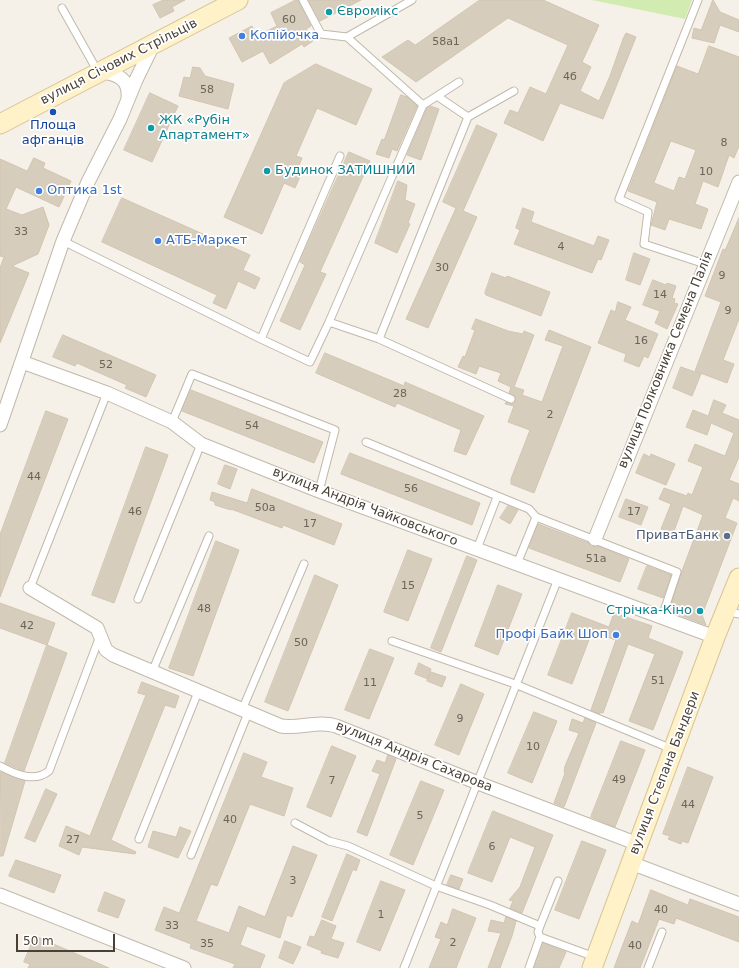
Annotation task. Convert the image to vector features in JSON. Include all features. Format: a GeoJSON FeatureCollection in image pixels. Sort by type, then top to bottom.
{"type":"FeatureCollection","features":[{"type":"Feature","properties":{"kind":"street","name":"вулиця Січових Стрільців"},"geometry":{"type":"LineString","coordinates":[[0,124],[238,0]]}},
{"type":"Feature","properties":{"kind":"street"},"geometry":{"type":"LineString","coordinates":[[0,425],[63,242],[88,182],[120,119],[128,98],[153,45]]}},
{"type":"Feature","properties":{"kind":"street"},"geometry":{"type":"LineString","coordinates":[[98,72],[110,72],[122,78],[127,85],[128,98]]}},
{"type":"Feature","properties":{"kind":"street","name":"вулиця Полковника Семена Палія"},"geometry":{"type":"LineString","coordinates":[[594,539],[739,182]]}},
{"type":"Feature","properties":{"kind":"street","name":"вулиця Андрія Чайковського"},"geometry":{"type":"LineString","coordinates":[[22,362],[107,393],[172,422],[201,444],[319,492],[715,637]]}},
{"type":"Feature","properties":{"kind":"street","name":"вулиця Степана Бандери"},"geometry":{"type":"LineString","coordinates":[[594,962],[715,637],[732,613],[739,578]]}},
{"type":"Feature","properties":{"kind":"street","name":"вулиця Андрія Сахарова"},"geometry":{"type":"LineString","coordinates":[[30,588],[97,628],[101,634],[106,650],[198,692],[285,727],[330,724],[478,783],[638,844]]}},
{"type":"Feature","properties":{"kind":"street"},"geometry":{"type":"LineString","coordinates":[[631,863],[739,904]]}},
{"type":"Feature","properties":{"kind":"street"},"geometry":{"type":"LineString","coordinates":[[0,895],[184,968]]}},
{"type":"Feature","properties":{"kind":"lane"},"geometry":{"type":"LineString","coordinates":[[304,0],[321,34],[347,37],[423,105]]}},
{"type":"Feature","properties":{"kind":"lane"},"geometry":{"type":"LineString","coordinates":[[347,37],[412,0]]}},
{"type":"Feature","properties":{"kind":"lane"},"geometry":{"type":"LineString","coordinates":[[698,0],[619,199],[648,212],[644,244],[705,264]]}},
{"type":"Feature","properties":{"kind":"lane"},"geometry":{"type":"LineString","coordinates":[[62,8],[98,72]]}},
{"type":"Feature","properties":{"kind":"lane"},"geometry":{"type":"LineString","coordinates":[[63,242],[310,362],[329,322],[423,105],[459,82]]}},
{"type":"Feature","properties":{"kind":"lane"},"geometry":{"type":"LineString","coordinates":[[379,339],[468,118],[514,91]]}},
{"type":"Feature","properties":{"kind":"lane"},"geometry":{"type":"LineString","coordinates":[[437,96],[468,118]]}},
{"type":"Feature","properties":{"kind":"lane"},"geometry":{"type":"LineString","coordinates":[[261,339],[340,156]]}},
{"type":"Feature","properties":{"kind":"lane"},"geometry":{"type":"LineString","coordinates":[[329,322],[379,339],[511,399]]}},
{"type":"Feature","properties":{"kind":"lane"},"geometry":{"type":"LineString","coordinates":[[172,422],[192,374],[335,430],[319,492]]}},
{"type":"Feature","properties":{"kind":"lane"},"geometry":{"type":"LineString","coordinates":[[30,588],[107,393]]}},
{"type":"Feature","properties":{"kind":"lane"},"geometry":{"type":"LineString","coordinates":[[366,442],[529,509],[536,517],[677,572],[662,617]]}},
{"type":"Feature","properties":{"kind":"lane"},"geometry":{"type":"LineString","coordinates":[[138,599],[201,444]]}},
{"type":"Feature","properties":{"kind":"lane"},"geometry":{"type":"LineString","coordinates":[[477,549],[497,497]]}},
{"type":"Feature","properties":{"kind":"lane"},"geometry":{"type":"LineString","coordinates":[[518,564],[536,517]]}},
{"type":"Feature","properties":{"kind":"lane"},"geometry":{"type":"LineString","coordinates":[[152,672],[209,536]]}},
{"type":"Feature","properties":{"kind":"lane"},"geometry":{"type":"LineString","coordinates":[[191,855],[245,711],[304,564]]}},
{"type":"Feature","properties":{"kind":"lane"},"geometry":{"type":"LineString","coordinates":[[404,968],[478,783],[515,684],[558,579]]}},
{"type":"Feature","properties":{"kind":"lane"},"geometry":{"type":"LineString","coordinates":[[0,766],[29,778],[44,775],[49,771],[101,634]]}},
{"type":"Feature","properties":{"kind":"lane"},"geometry":{"type":"LineString","coordinates":[[392,641],[515,684],[674,750]]}},
{"type":"Feature","properties":{"kind":"lane"},"geometry":{"type":"LineString","coordinates":[[139,839],[198,692]]}},
{"type":"Feature","properties":{"kind":"lane"},"geometry":{"type":"LineString","coordinates":[[295,823],[329,841],[348,846],[436,886],[490,905],[540,926]]}},
{"type":"Feature","properties":{"kind":"lane"},"geometry":{"type":"LineString","coordinates":[[529,968],[540,937],[538,932],[540,926],[558,881]]}},
{"type":"Feature","properties":{"kind":"lane"},"geometry":{"type":"LineString","coordinates":[[648,968],[662,932]]}},
{"type":"Feature","properties":{"kind":"lane"},"geometry":{"type":"LineString","coordinates":[[540,937],[594,962]]}},
{"type":"Feature","properties":{"kind":"green space"},"geometry":{"type":"Polygon","coordinates":[[[592,0],[692,0],[685,19],[592,0]]]}},
{"type":"Feature","properties":{"kind":"building"},"geometry":{"type":"Polygon","coordinates":[[[164,0],[185,0],[172,7],[174,11],[160,18],[153,5],[164,0]]]}},
{"type":"Feature","properties":{"kind":"building"},"geometry":{"type":"Polygon","coordinates":[[[298,0],[311,26],[306,29],[313,41],[304,47],[302,44],[270,64],[263,51],[242,62],[229,38],[252,26],[257,36],[277,26],[271,13],[298,0]]]}},
{"type":"Feature","properties":{"kind":"building","name":"Євромікс"},"geometry":{"type":"Polygon","coordinates":[[[309,0],[361,0],[320,21],[309,0]]]}},
{"type":"Feature","properties":{"kind":"building"},"geometry":{"type":"Polygon","coordinates":[[[480,0],[543,0],[599,25],[582,62],[591,67],[580,91],[599,101],[626,33],[636,37],[603,119],[560,103],[543,141],[504,123],[510,110],[518,113],[530,87],[546,94],[568,45],[508,18],[416,82],[382,57],[408,40],[415,45],[480,0]]]}},
{"type":"Feature","properties":{"kind":"building"},"geometry":{"type":"Polygon","coordinates":[[[713,0],[720,12],[739,20],[739,32],[720,25],[714,43],[692,38],[694,28],[701,30],[713,0]]]}},
{"type":"Feature","properties":{"kind":"building"},"geometry":{"type":"Polygon","coordinates":[[[709,46],[739,57],[739,146],[734,158],[729,155],[718,187],[703,181],[695,204],[708,209],[701,229],[669,219],[665,230],[651,225],[657,202],[628,191],[677,66],[698,74],[709,46]],[[671,141],[654,183],[674,191],[679,177],[685,179],[696,150],[671,141]]]}},
{"type":"Feature","properties":{"kind":"building","name":"Будинок ЗАТИШНИЙ"},"geometry":{"type":"Polygon","coordinates":[[[316,64],[372,89],[356,125],[317,108],[296,156],[302,158],[297,170],[302,172],[295,188],[284,183],[262,234],[224,217],[284,83],[316,64]]]}},
{"type":"Feature","properties":{"kind":"building"},"geometry":{"type":"Polygon","coordinates":[[[193,67],[200,68],[205,76],[234,84],[228,109],[179,96],[184,77],[190,78],[193,67]]]}},
{"type":"Feature","properties":{"kind":"building","name":"ЖК «Рубін Апартамент»"},"geometry":{"type":"Polygon","coordinates":[[[150,93],[178,106],[152,162],[124,150],[150,93]]]}},
{"type":"Feature","properties":{"kind":"building"},"geometry":{"type":"Polygon","coordinates":[[[401,95],[407,97],[417,106],[397,151],[392,149],[389,158],[376,154],[382,139],[384,140],[401,95]]]}},
{"type":"Feature","properties":{"kind":"building"},"geometry":{"type":"Polygon","coordinates":[[[430,106],[439,109],[421,160],[407,155],[427,108],[430,106]]]}},
{"type":"Feature","properties":{"kind":"building"},"geometry":{"type":"Polygon","coordinates":[[[477,125],[497,134],[463,211],[477,217],[428,328],[406,319],[456,208],[443,202],[477,125]]]}},
{"type":"Feature","properties":{"kind":"building"},"geometry":{"type":"Polygon","coordinates":[[[349,152],[370,161],[320,272],[326,274],[300,330],[280,321],[305,265],[300,262],[349,152]]]}},
{"type":"Feature","properties":{"kind":"building"},"geometry":{"type":"Polygon","coordinates":[[[34,158],[45,163],[43,168],[71,181],[59,207],[16,187],[6,209],[22,215],[43,207],[49,225],[38,254],[12,266],[29,273],[0,343],[0,268],[4,257],[0,256],[0,159],[27,171],[34,158]]]}},
{"type":"Feature","properties":{"kind":"building"},"geometry":{"type":"Polygon","coordinates":[[[398,181],[407,185],[405,200],[415,204],[408,223],[410,224],[397,253],[375,243],[398,181]]]}},
{"type":"Feature","properties":{"kind":"building","name":"АТБ-Маркет"},"geometry":{"type":"Polygon","coordinates":[[[122,198],[250,255],[243,270],[260,278],[255,289],[238,281],[226,309],[213,303],[217,295],[102,242],[122,198]]]}},
{"type":"Feature","properties":{"kind":"building"},"geometry":{"type":"Polygon","coordinates":[[[523,208],[534,212],[531,222],[594,246],[598,236],[609,240],[601,260],[598,259],[592,273],[514,244],[520,230],[516,228],[523,208]]]}},
{"type":"Feature","properties":{"kind":"building"},"geometry":{"type":"Polygon","coordinates":[[[739,218],[739,319],[723,360],[734,364],[727,383],[695,371],[721,302],[705,296],[723,249],[725,250],[739,218]]]}},
{"type":"Feature","properties":{"kind":"building"},"geometry":{"type":"Polygon","coordinates":[[[634,253],[650,259],[640,285],[626,280],[634,253]]]}},
{"type":"Feature","properties":{"kind":"building"},"geometry":{"type":"Polygon","coordinates":[[[492,273],[506,278],[507,276],[550,292],[541,316],[486,295],[485,293],[492,273]]]}},
{"type":"Feature","properties":{"kind":"building"},"geometry":{"type":"Polygon","coordinates":[[[653,280],[666,285],[667,283],[676,286],[672,298],[675,299],[674,303],[678,304],[667,329],[655,323],[660,311],[643,305],[653,280]]]}},
{"type":"Feature","properties":{"kind":"building"},"geometry":{"type":"Polygon","coordinates":[[[618,302],[631,307],[625,320],[658,334],[648,358],[644,356],[639,367],[624,361],[626,354],[598,343],[611,310],[615,312],[618,302]]]}},
{"type":"Feature","properties":{"kind":"building"},"geometry":{"type":"Polygon","coordinates":[[[476,319],[508,331],[523,334],[524,331],[534,335],[514,387],[524,390],[522,395],[542,402],[563,346],[545,340],[549,330],[591,347],[534,493],[511,484],[511,479],[530,430],[508,422],[514,406],[505,404],[506,402],[512,404],[516,399],[515,396],[509,393],[511,387],[498,381],[501,373],[479,366],[476,374],[458,367],[463,356],[465,357],[475,330],[472,329],[476,319]]]}},
{"type":"Feature","properties":{"kind":"building"},"geometry":{"type":"Polygon","coordinates":[[[63,335],[156,375],[146,397],[125,388],[127,385],[77,363],[75,366],[53,357],[63,335]]]}},
{"type":"Feature","properties":{"kind":"building"},"geometry":{"type":"Polygon","coordinates":[[[325,353],[404,386],[405,382],[484,416],[466,455],[454,451],[461,430],[397,403],[395,407],[316,373],[325,353]]]}},
{"type":"Feature","properties":{"kind":"building"},"geometry":{"type":"Polygon","coordinates":[[[681,367],[701,374],[692,396],[673,388],[681,367]]]}},
{"type":"Feature","properties":{"kind":"building"},"geometry":{"type":"Polygon","coordinates":[[[191,390],[323,442],[314,463],[182,411],[191,390]]]}},
{"type":"Feature","properties":{"kind":"building"},"geometry":{"type":"Polygon","coordinates":[[[714,400],[726,405],[722,413],[739,420],[739,457],[729,480],[739,484],[739,501],[733,498],[725,518],[737,523],[702,615],[706,625],[669,611],[703,515],[683,506],[673,534],[661,529],[671,504],[659,499],[664,488],[687,496],[688,493],[692,495],[703,467],[688,461],[695,444],[725,456],[734,433],[711,423],[707,435],[686,427],[693,410],[708,416],[714,400]]]}},
{"type":"Feature","properties":{"kind":"building"},"geometry":{"type":"Polygon","coordinates":[[[46,411],[68,419],[0,597],[0,535],[46,411]]]}},
{"type":"Feature","properties":{"kind":"building"},"geometry":{"type":"Polygon","coordinates":[[[146,447],[168,455],[114,603],[92,595],[146,447]]]}},
{"type":"Feature","properties":{"kind":"building"},"geometry":{"type":"Polygon","coordinates":[[[350,453],[480,503],[472,525],[341,474],[350,453]]]}},
{"type":"Feature","properties":{"kind":"building"},"geometry":{"type":"Polygon","coordinates":[[[644,454],[650,457],[651,454],[675,464],[666,485],[636,473],[644,454]]]}},
{"type":"Feature","properties":{"kind":"building"},"geometry":{"type":"Polygon","coordinates":[[[225,465],[237,469],[230,489],[218,484],[225,465]]]}},
{"type":"Feature","properties":{"kind":"building"},"geometry":{"type":"Polygon","coordinates":[[[252,489],[342,524],[334,545],[283,525],[282,528],[231,509],[215,505],[215,502],[210,500],[212,492],[247,503],[252,489]]]}},
{"type":"Feature","properties":{"kind":"building"},"geometry":{"type":"Polygon","coordinates":[[[626,499],[648,507],[641,525],[619,517],[626,499]]]}},
{"type":"Feature","properties":{"kind":"building"},"geometry":{"type":"Polygon","coordinates":[[[508,506],[518,510],[510,524],[500,518],[508,506]]]}},
{"type":"Feature","properties":{"kind":"building"},"geometry":{"type":"Polygon","coordinates":[[[538,524],[588,543],[592,547],[598,546],[629,559],[620,582],[529,548],[538,524]]]}},
{"type":"Feature","properties":{"kind":"building"},"geometry":{"type":"Polygon","coordinates":[[[216,541],[239,550],[193,676],[169,668],[216,541]]]}},
{"type":"Feature","properties":{"kind":"building"},"geometry":{"type":"Polygon","coordinates":[[[408,550],[432,559],[408,621],[384,612],[408,550]]]}},
{"type":"Feature","properties":{"kind":"building"},"geometry":{"type":"Polygon","coordinates":[[[467,556],[477,560],[441,652],[431,648],[467,556]]]}},
{"type":"Feature","properties":{"kind":"building"},"geometry":{"type":"Polygon","coordinates":[[[647,566],[671,575],[663,598],[638,589],[647,566]]]}},
{"type":"Feature","properties":{"kind":"building"},"geometry":{"type":"Polygon","coordinates":[[[315,575],[338,585],[288,711],[265,702],[315,575]]]}},
{"type":"Feature","properties":{"kind":"building"},"geometry":{"type":"Polygon","coordinates":[[[498,585],[522,594],[498,655],[475,646],[498,585]]]}},
{"type":"Feature","properties":{"kind":"building"},"geometry":{"type":"Polygon","coordinates":[[[0,603],[55,623],[47,645],[0,628],[0,603]]]}},
{"type":"Feature","properties":{"kind":"building"},"geometry":{"type":"Polygon","coordinates":[[[572,613],[609,627],[614,613],[652,626],[648,638],[683,652],[653,730],[629,721],[655,654],[628,644],[603,713],[600,712],[600,714],[591,710],[616,640],[592,632],[572,684],[548,675],[572,613]]]}},
{"type":"Feature","properties":{"kind":"building"},"geometry":{"type":"Polygon","coordinates":[[[47,645],[67,653],[24,771],[5,763],[47,645]]]}},
{"type":"Feature","properties":{"kind":"building"},"geometry":{"type":"Polygon","coordinates":[[[370,649],[394,658],[369,719],[345,710],[370,649]]]}},
{"type":"Feature","properties":{"kind":"building"},"geometry":{"type":"Polygon","coordinates":[[[419,663],[431,669],[428,679],[415,674],[419,663]]]}},
{"type":"Feature","properties":{"kind":"building"},"geometry":{"type":"Polygon","coordinates":[[[431,672],[446,677],[442,687],[427,681],[431,672]]]}},
{"type":"Feature","properties":{"kind":"building"},"geometry":{"type":"Polygon","coordinates":[[[142,682],[179,696],[175,708],[165,705],[111,840],[136,852],[135,854],[82,847],[79,855],[59,846],[66,826],[90,836],[146,695],[138,693],[142,682]]]}},
{"type":"Feature","properties":{"kind":"building"},"geometry":{"type":"Polygon","coordinates":[[[461,684],[484,694],[459,755],[435,745],[461,684]]]}},
{"type":"Feature","properties":{"kind":"building"},"geometry":{"type":"Polygon","coordinates":[[[534,712],[557,721],[532,783],[508,773],[534,712]]]}},
{"type":"Feature","properties":{"kind":"building"},"geometry":{"type":"Polygon","coordinates":[[[585,718],[596,723],[564,807],[554,803],[565,773],[565,766],[579,733],[569,730],[572,719],[583,723],[585,718]]]}},
{"type":"Feature","properties":{"kind":"building"},"geometry":{"type":"Polygon","coordinates":[[[621,741],[645,750],[615,827],[591,817],[621,741]]]}},
{"type":"Feature","properties":{"kind":"building"},"geometry":{"type":"Polygon","coordinates":[[[332,746],[356,756],[331,817],[307,807],[332,746]]]}},
{"type":"Feature","properties":{"kind":"building"},"geometry":{"type":"Polygon","coordinates":[[[244,753],[267,762],[261,777],[293,788],[284,816],[250,804],[217,886],[211,884],[196,921],[229,933],[239,906],[265,917],[293,846],[317,855],[292,917],[287,915],[280,938],[247,926],[240,945],[265,955],[260,968],[233,968],[235,964],[190,948],[191,944],[155,930],[164,907],[179,913],[244,753]]]}},
{"type":"Feature","properties":{"kind":"building"},"geometry":{"type":"Polygon","coordinates":[[[388,755],[396,759],[367,836],[357,832],[380,774],[372,771],[377,760],[385,763],[388,755]]]}},
{"type":"Feature","properties":{"kind":"building"},"geometry":{"type":"Polygon","coordinates":[[[688,767],[713,777],[688,843],[682,841],[681,844],[668,839],[670,836],[663,834],[688,767]]]}},
{"type":"Feature","properties":{"kind":"building"},"geometry":{"type":"Polygon","coordinates":[[[1,772],[25,781],[3,856],[0,856],[1,772]]]}},
{"type":"Feature","properties":{"kind":"building"},"geometry":{"type":"Polygon","coordinates":[[[421,781],[444,790],[413,865],[390,855],[421,781]]]}},
{"type":"Feature","properties":{"kind":"building"},"geometry":{"type":"Polygon","coordinates":[[[46,789],[57,794],[35,842],[25,838],[46,789]]]}},
{"type":"Feature","properties":{"kind":"building"},"geometry":{"type":"Polygon","coordinates":[[[493,811],[553,835],[522,913],[510,908],[513,901],[509,900],[520,887],[535,847],[510,837],[492,882],[468,873],[493,811]]]}},
{"type":"Feature","properties":{"kind":"building"},"geometry":{"type":"Polygon","coordinates":[[[180,827],[191,831],[178,858],[148,847],[153,831],[176,837],[180,827]]]}},
{"type":"Feature","properties":{"kind":"building"},"geometry":{"type":"Polygon","coordinates":[[[582,841],[606,850],[579,919],[555,910],[582,841]]]}},
{"type":"Feature","properties":{"kind":"building"},"geometry":{"type":"Polygon","coordinates":[[[347,854],[360,860],[356,871],[353,869],[332,921],[322,917],[347,854]]]}},
{"type":"Feature","properties":{"kind":"building"},"geometry":{"type":"Polygon","coordinates":[[[16,860],[61,875],[54,893],[9,876],[16,860]]]}},
{"type":"Feature","properties":{"kind":"building"},"geometry":{"type":"Polygon","coordinates":[[[451,875],[463,879],[459,889],[447,885],[451,875]]]}},
{"type":"Feature","properties":{"kind":"building"},"geometry":{"type":"Polygon","coordinates":[[[381,881],[405,890],[380,951],[357,942],[381,881]]]}},
{"type":"Feature","properties":{"kind":"building"},"geometry":{"type":"Polygon","coordinates":[[[651,890],[688,905],[690,899],[739,917],[739,942],[676,918],[674,924],[659,919],[640,968],[614,968],[632,921],[638,924],[651,890]]]}},
{"type":"Feature","properties":{"kind":"building"},"geometry":{"type":"Polygon","coordinates":[[[105,892],[125,900],[118,918],[98,911],[105,892]]]}},
{"type":"Feature","properties":{"kind":"building"},"geometry":{"type":"Polygon","coordinates":[[[453,909],[476,918],[456,968],[429,968],[441,939],[435,937],[441,922],[447,925],[453,909]]]}},
{"type":"Feature","properties":{"kind":"building"},"geometry":{"type":"Polygon","coordinates":[[[506,917],[516,921],[512,936],[500,968],[488,968],[501,933],[488,931],[491,920],[504,923],[506,917]]]}},
{"type":"Feature","properties":{"kind":"building"},"geometry":{"type":"Polygon","coordinates":[[[322,920],[336,926],[331,939],[344,943],[338,958],[321,953],[322,951],[307,945],[310,936],[314,937],[322,920]]]}},
{"type":"Feature","properties":{"kind":"building"},"geometry":{"type":"Polygon","coordinates":[[[35,936],[109,968],[28,968],[30,964],[24,962],[35,936]]]}},
{"type":"Feature","properties":{"kind":"building"},"geometry":{"type":"Polygon","coordinates":[[[285,941],[301,947],[293,964],[279,958],[285,941]]]}},
{"type":"Feature","properties":{"kind":"building"},"geometry":{"type":"Polygon","coordinates":[[[543,943],[566,952],[559,968],[534,968],[543,943]]]}},
{"type":"Feature","properties":{"kind":"place","name":"Євромікс"},"geometry":{"type":"Point","coordinates":[329,12]}},
{"type":"Feature","properties":{"kind":"place","name":"Копійочка"},"geometry":{"type":"Point","coordinates":[242,36]}},
{"type":"Feature","properties":{"kind":"place","name":"Площа афганців"},"geometry":{"type":"Point","coordinates":[53,112]}},
{"type":"Feature","properties":{"kind":"place","name":"ЖК «Рубін Апартамент»"},"geometry":{"type":"Point","coordinates":[151,128]}},
{"type":"Feature","properties":{"kind":"place","name":"Будинок ЗАТИШНИЙ"},"geometry":{"type":"Point","coordinates":[267,171]}},
{"type":"Feature","properties":{"kind":"place","name":"Оптика 1st"},"geometry":{"type":"Point","coordinates":[39,191]}},
{"type":"Feature","properties":{"kind":"place","name":"АТБ-Маркет"},"geometry":{"type":"Point","coordinates":[158,241]}},
{"type":"Feature","properties":{"kind":"place","name":"ПриватБанк"},"geometry":{"type":"Point","coordinates":[727,536]}},
{"type":"Feature","properties":{"kind":"place","name":"Стрічка-Кіно"},"geometry":{"type":"Point","coordinates":[700,611]}},
{"type":"Feature","properties":{"kind":"place","name":"Профі Байк Шоп"},"geometry":{"type":"Point","coordinates":[616,635]}}]}
